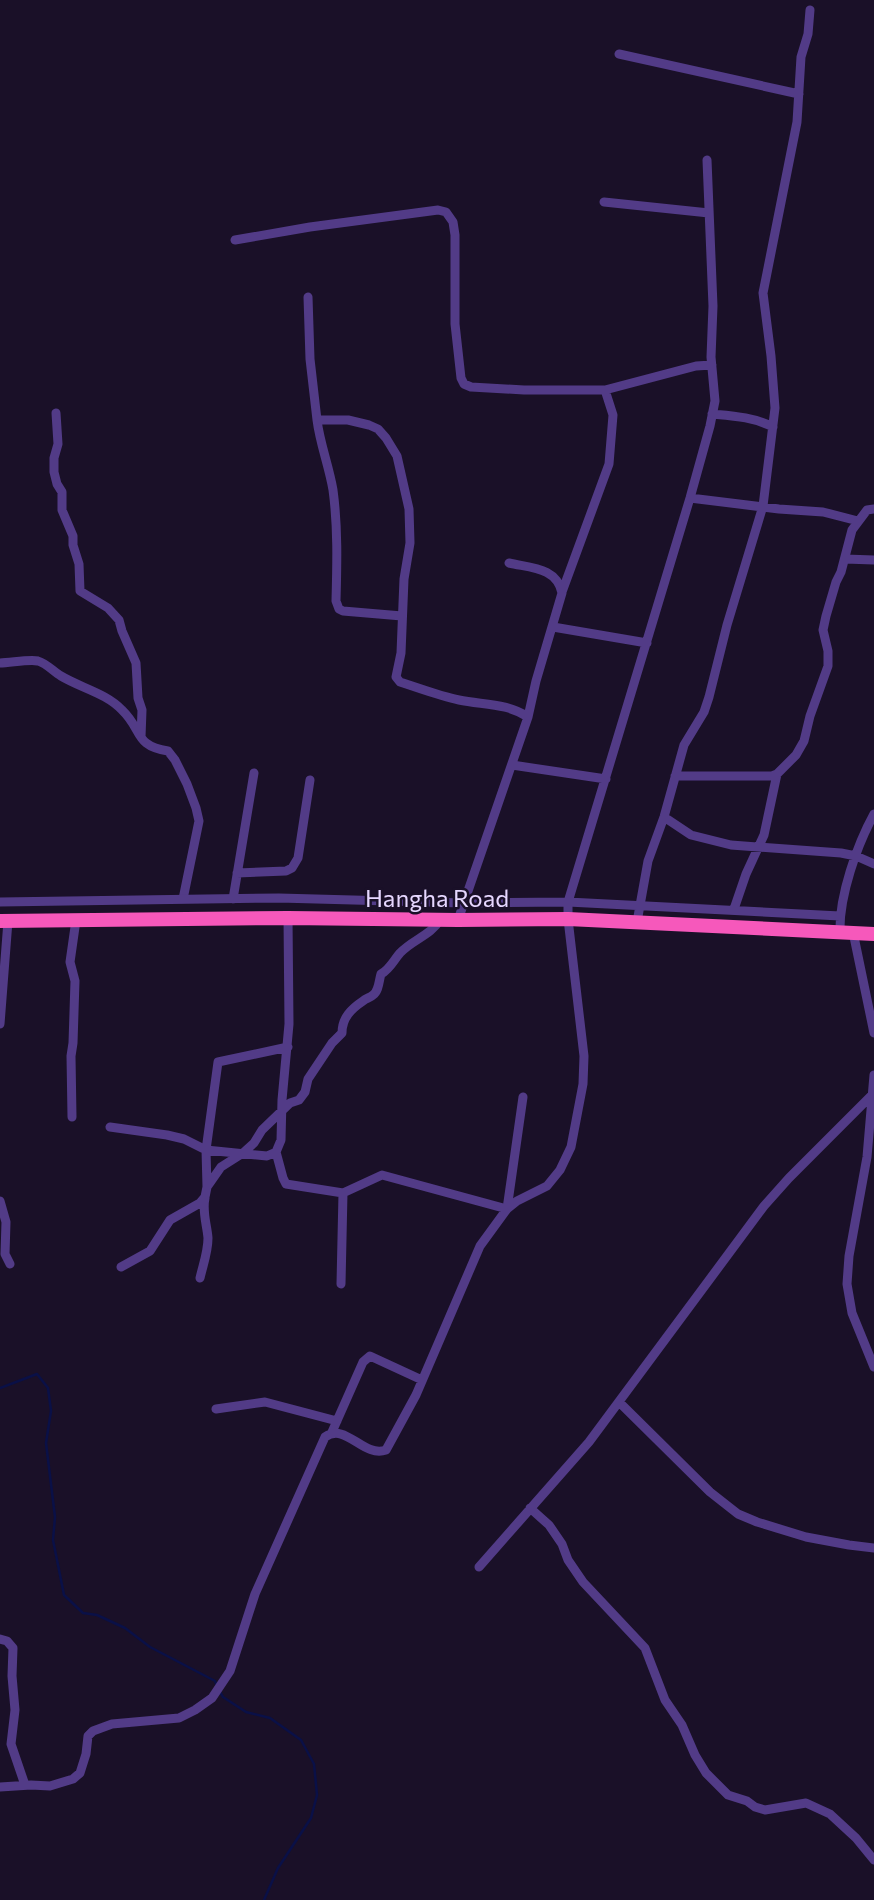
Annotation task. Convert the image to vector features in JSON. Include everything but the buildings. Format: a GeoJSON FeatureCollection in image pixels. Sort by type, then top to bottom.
{"type":"FeatureCollection","features":[{"type":"Feature","properties":{"kind":"highway","name":"Hangha Road"},"geometry":{"type":"LineString","coordinates":[[4,921],[568,919],[874,934]]}},
{"type":"Feature","properties":{"kind":"street"},"geometry":{"type":"LineString","coordinates":[[637,922],[648,861],[664,817],[684,745],[704,712],[709,697],[727,625],[763,506],[775,408],[763,293],[797,122],[801,57],[808,34],[810,10]]}},
{"type":"Feature","properties":{"kind":"street"},"geometry":{"type":"LineString","coordinates":[[619,54],[799,94]]}},
{"type":"Feature","properties":{"kind":"street"},"geometry":{"type":"LineString","coordinates":[[332,1432],[338,1432],[368,1450],[386,1450],[422,1380],[480,1246],[506,1209],[547,1186],[560,1170],[571,1147],[583,1084],[584,1056],[568,902],[690,498],[715,401],[707,160]]}},
{"type":"Feature","properties":{"kind":"street"},"geometry":{"type":"LineString","coordinates":[[604,202],[709,213]]}},
{"type":"Feature","properties":{"kind":"street"},"geometry":{"type":"LineString","coordinates":[[235,240],[323,225],[438,210],[446,212],[453,222],[456,324],[461,379],[471,387],[605,390],[695,366],[712,365]]}},
{"type":"Feature","properties":{"kind":"street"},"geometry":{"type":"LineString","coordinates":[[308,297],[310,359],[319,438],[333,489],[338,542],[336,601],[339,609],[343,611],[402,617]]}},
{"type":"Feature","properties":{"kind":"street"},"geometry":{"type":"LineString","coordinates":[[458,920],[528,717],[562,593],[609,464],[613,415],[605,390]]}},
{"type":"Feature","properties":{"kind":"street"},"geometry":{"type":"LineString","coordinates":[[56,413],[58,444],[54,472],[62,492],[62,510],[79,564],[80,591],[108,608],[119,620],[136,663],[138,698],[142,710],[141,739]]}},
{"type":"Feature","properties":{"kind":"street"},"geometry":{"type":"LineString","coordinates":[[712,414],[758,420],[773,428]]}},
{"type":"Feature","properties":{"kind":"street"},"geometry":{"type":"LineString","coordinates":[[317,420],[348,421],[378,429],[397,456],[409,509],[410,543],[406,564],[401,653],[396,677],[400,682],[457,700],[496,704],[512,708],[528,717]]}},
{"type":"Feature","properties":{"kind":"street"},"geometry":{"type":"LineString","coordinates":[[690,498],[822,512],[858,521]]}},
{"type":"Feature","properties":{"kind":"street"},"geometry":{"type":"LineString","coordinates":[[734,909],[764,835],[777,774],[801,749],[824,680],[828,651],[824,624],[852,530],[867,510],[874,509]]}},
{"type":"Feature","properties":{"kind":"street"},"geometry":{"type":"LineString","coordinates":[[845,559],[874,560]]}},
{"type":"Feature","properties":{"kind":"street"},"geometry":{"type":"LineString","coordinates":[[509,563],[550,573],[561,585],[562,593]]}},
{"type":"Feature","properties":{"kind":"street"},"geometry":{"type":"LineString","coordinates":[[553,627],[647,643]]}},
{"type":"Feature","properties":{"kind":"street"},"geometry":{"type":"LineString","coordinates":[[0,663],[38,661],[88,691],[107,697],[124,711],[141,739],[156,749],[168,751],[176,760],[199,821],[184,900]]}},
{"type":"Feature","properties":{"kind":"street"},"geometry":{"type":"LineString","coordinates":[[512,765],[606,779]]}},
{"type":"Feature","properties":{"kind":"street"},"geometry":{"type":"LineString","coordinates":[[233,899],[254,773]]}},
{"type":"Feature","properties":{"kind":"street"},"geometry":{"type":"LineString","coordinates":[[675,776],[763,777],[777,774]]}},
{"type":"Feature","properties":{"kind":"street"},"geometry":{"type":"LineString","coordinates":[[237,873],[286,871],[292,868],[298,858],[310,780]]}},
{"type":"Feature","properties":{"kind":"street"},"geometry":{"type":"LineString","coordinates":[[874,814],[862,836],[840,916],[874,1033]]}},
{"type":"Feature","properties":{"kind":"street"},"geometry":{"type":"LineString","coordinates":[[664,817],[691,835],[731,845],[824,851],[856,856],[874,864]]}},
{"type":"Feature","properties":{"kind":"street"},"geometry":{"type":"LineString","coordinates":[[0,902],[233,899],[568,902],[840,916]]}},
{"type":"Feature","properties":{"kind":"street"},"geometry":{"type":"LineString","coordinates":[[288,918],[288,1047],[281,1139],[276,1152],[286,1184],[343,1193],[382,1175],[506,1209]]}},
{"type":"Feature","properties":{"kind":"street"},"geometry":{"type":"LineString","coordinates":[[72,1117],[71,1056],[75,981],[70,962],[76,920]]}},
{"type":"Feature","properties":{"kind":"street"},"geometry":{"type":"LineString","coordinates":[[121,1267],[150,1251],[170,1220],[200,1203],[220,1167],[243,1153],[290,1103],[299,1100],[308,1079],[331,1043],[342,1033],[347,1014],[374,995],[381,974],[389,970],[407,947],[436,926],[440,920]]}},
{"type":"Feature","properties":{"kind":"street"},"geometry":{"type":"LineString","coordinates":[[0,1024],[4,921]]}},
{"type":"Feature","properties":{"kind":"street"},"geometry":{"type":"LineString","coordinates":[[200,1278],[208,1236],[203,1207],[206,1192],[206,1150],[218,1062],[288,1047]]}},
{"type":"Feature","properties":{"kind":"street"},"geometry":{"type":"LineString","coordinates":[[874,1075],[867,1157],[849,1256],[847,1284],[852,1313],[874,1367]]}},
{"type":"Feature","properties":{"kind":"street"},"geometry":{"type":"LineString","coordinates":[[479,1567],[580,1452],[764,1206],[872,1095]]}},
{"type":"Feature","properties":{"kind":"street"},"geometry":{"type":"LineString","coordinates":[[506,1209],[523,1097]]}},
{"type":"Feature","properties":{"kind":"street"},"geometry":{"type":"LineString","coordinates":[[110,1127],[184,1139],[206,1150],[267,1156],[276,1152]]}},
{"type":"Feature","properties":{"kind":"street"},"geometry":{"type":"LineString","coordinates":[[341,1283],[343,1193]]}},
{"type":"Feature","properties":{"kind":"street"},"geometry":{"type":"LineString","coordinates":[[0,1201],[6,1222],[5,1254],[10,1264]]}},
{"type":"Feature","properties":{"kind":"street"},"geometry":{"type":"LineString","coordinates":[[0,1787],[50,1786],[73,1779],[80,1773],[88,1736],[93,1731],[112,1724],[179,1718],[212,1699],[230,1671],[255,1594],[325,1437],[332,1432],[363,1362],[370,1356],[422,1380]]}},
{"type":"Feature","properties":{"kind":"street"},"geometry":{"type":"LineString","coordinates":[[216,1409],[265,1402],[337,1421]]}},
{"type":"Feature","properties":{"kind":"street"},"geometry":{"type":"LineString","coordinates":[[619,1402],[710,1492],[738,1514],[806,1537],[874,1548]]}},
{"type":"Feature","properties":{"kind":"street"},"geometry":{"type":"LineString","coordinates":[[530,1508],[549,1525],[583,1582],[645,1648],[665,1700],[682,1725],[706,1773],[728,1795],[747,1801],[755,1807],[765,1810],[806,1803],[830,1814],[856,1838],[874,1860]]}},
{"type":"Feature","properties":{"kind":"street"},"geometry":{"type":"LineString","coordinates":[[0,1639],[7,1641],[13,1648],[15,1710],[10,1744],[25,1786]]}},
{"type":"Feature","properties":{"kind":"waterway"},"geometry":{"type":"LineString","coordinates":[[0,1388],[37,1374],[48,1388],[51,1411],[46,1443],[55,1517],[53,1540],[64,1595],[83,1613],[97,1615],[125,1628],[150,1647],[215,1681],[217,1686]]}},
{"type":"Feature","properties":{"kind":"waterway"},"geometry":{"type":"LineString","coordinates":[[220,1692],[223,1697],[246,1712],[270,1718],[301,1740],[314,1764],[317,1795],[311,1818],[278,1868],[264,1900]]}}]}
